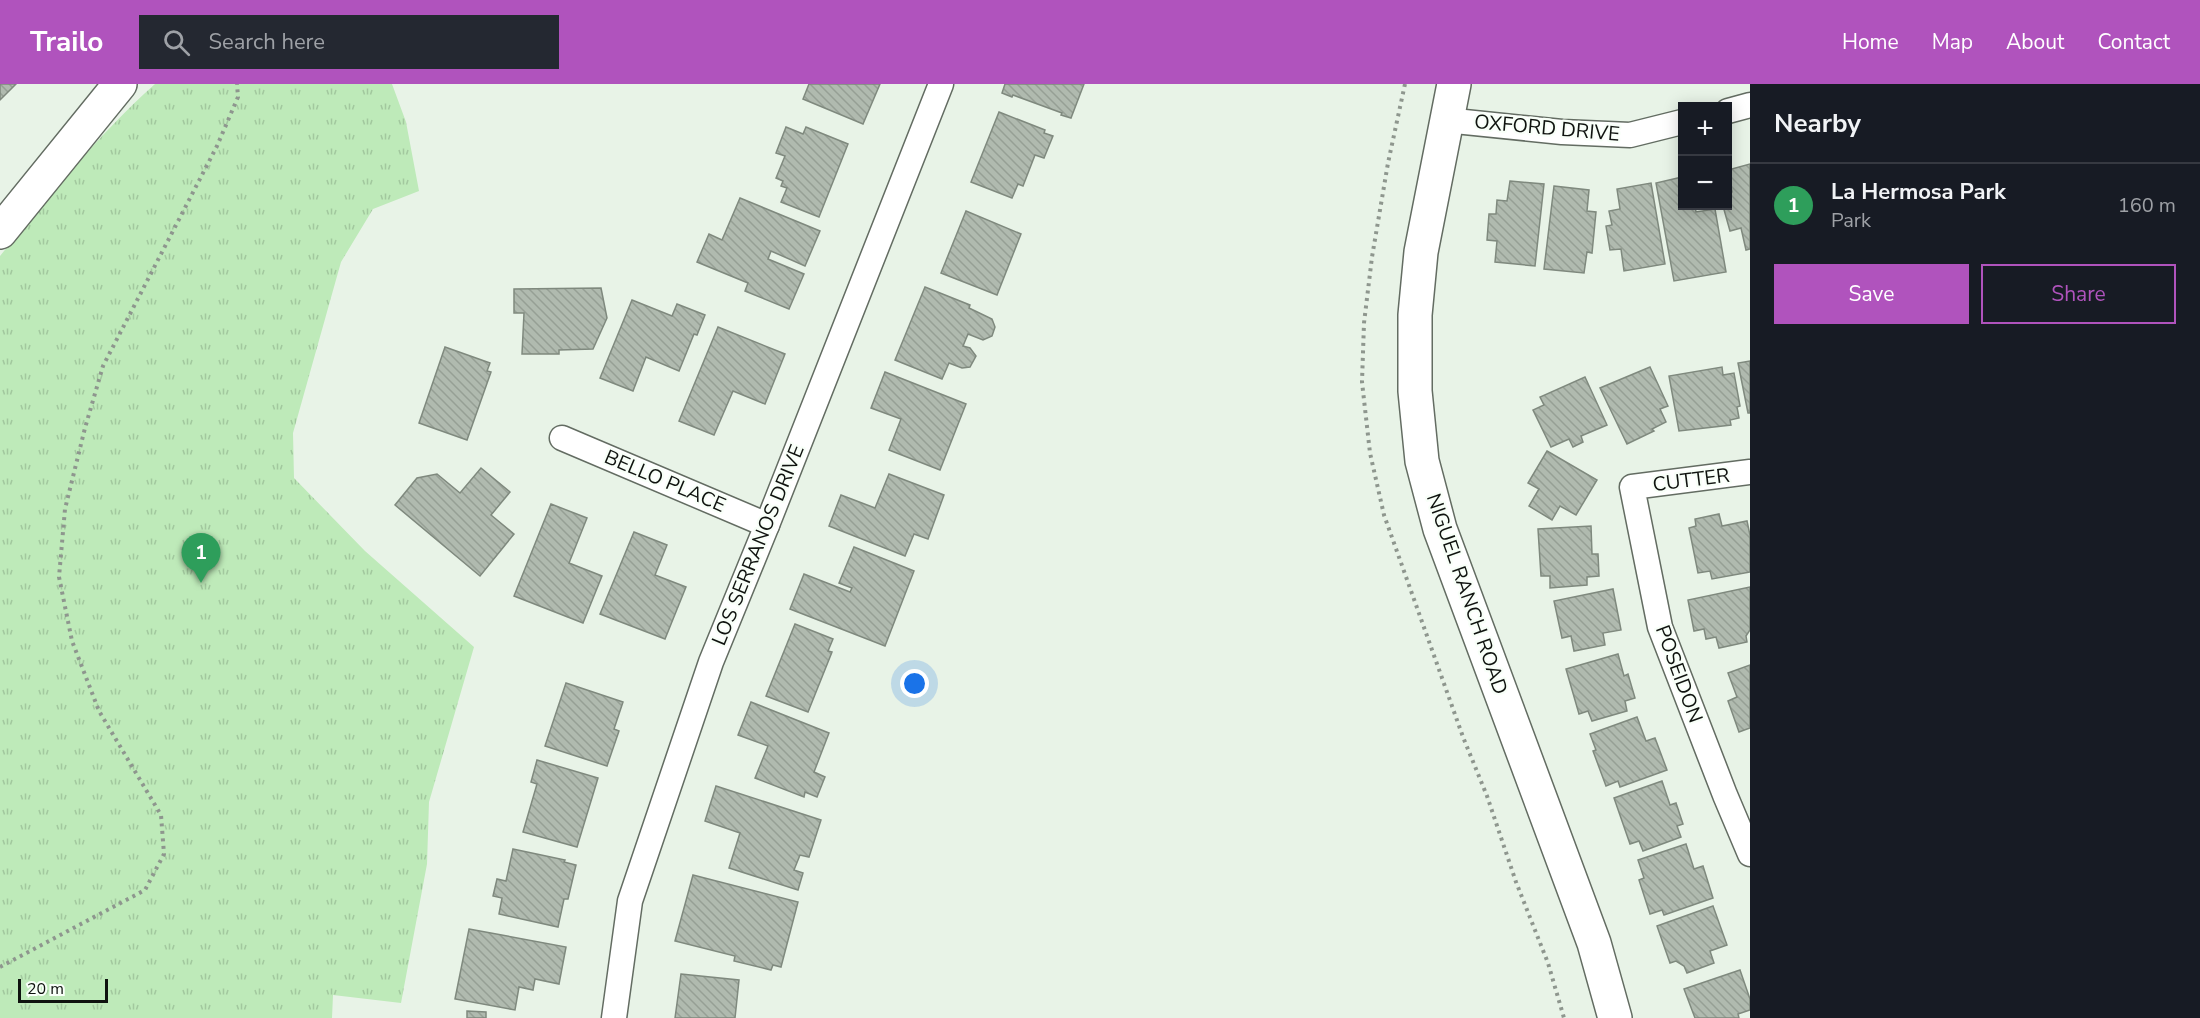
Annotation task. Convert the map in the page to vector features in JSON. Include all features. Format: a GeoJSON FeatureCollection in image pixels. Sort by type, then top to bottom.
{"type":"FeatureCollection","features":[{"type":"Feature","properties":{"kind":"street"},"geometry":{"type":"LineString","coordinates":[[0,232],[120,84]]}},
{"type":"Feature","properties":{"kind":"street","name":"LOS SERRANOS DRIVE"},"geometry":{"type":"LineString","coordinates":[[614,1018],[630,901],[711,662],[941,84]]}},
{"type":"Feature","properties":{"kind":"street","name":"NIGUEL RANCH ROAD"},"geometry":{"type":"LineString","coordinates":[[1454,84],[1445,120],[1421,252],[1415,315],[1415,391],[1422,461],[1440,530],[1594,943],[1615,1018]]}},
{"type":"Feature","properties":{"kind":"street"},"geometry":{"type":"LineString","coordinates":[[1732,110],[1750,105]]}},
{"type":"Feature","properties":{"kind":"street","name":"OXFORD DRIVE"},"geometry":{"type":"LineString","coordinates":[[1445,120],[1562,132],[1630,135],[1678,123]]}},
{"type":"Feature","properties":{"kind":"street","name":"BELLO PLACE"},"geometry":{"type":"LineString","coordinates":[[562,438],[767,525]]}},
{"type":"Feature","properties":{"kind":"street","name":"CUTTER"},"geometry":{"type":"LineString","coordinates":[[1632,487],[1750,472]]}},
{"type":"Feature","properties":{"kind":"street","name":"POSEIDON"},"geometry":{"type":"LineString","coordinates":[[1632,487],[1660,627],[1750,854]]}},
{"type":"Feature","properties":{"kind":"path"},"geometry":{"type":"LineString","coordinates":[[0,967],[145,890],[164,854],[161,815],[99,711],[72,641],[60,577],[65,509],[103,366],[217,146],[238,97],[237,84]]}},
{"type":"Feature","properties":{"kind":"green space"},"geometry":{"type":"Polygon","coordinates":[[[155,84],[392,84],[406,122],[419,191],[373,209],[341,262],[293,433],[294,478],[365,551],[474,647],[429,802],[427,864],[401,1003],[333,995],[332,1018],[0,1018],[0,256],[93,145],[155,84]]]}},
{"type":"Feature","properties":{"kind":"building"},"geometry":{"type":"Polygon","coordinates":[[[0,84],[16,84],[0,100],[0,84]]]}},
{"type":"Feature","properties":{"kind":"building"},"geometry":{"type":"Polygon","coordinates":[[[809,84],[880,84],[863,124],[803,99],[809,84]]]}},
{"type":"Feature","properties":{"kind":"building"},"geometry":{"type":"Polygon","coordinates":[[[1005,84],[1084,84],[1071,118],[1013,95],[1012,97],[1002,93],[1005,84]]]}},
{"type":"Feature","properties":{"kind":"building"},"geometry":{"type":"Polygon","coordinates":[[[999,112],[1045,130],[1044,133],[1053,136],[1044,158],[1035,155],[1023,186],[1018,184],[1012,198],[971,182],[999,112]]]}},
{"type":"Feature","properties":{"kind":"building"},"geometry":{"type":"Polygon","coordinates":[[[786,127],[803,134],[806,127],[848,144],[819,217],[781,202],[787,188],[781,186],[783,181],[776,178],[785,156],[776,153],[786,127]]]}},
{"type":"Feature","properties":{"kind":"building"},"geometry":{"type":"Polygon","coordinates":[[[1750,164],[1750,249],[1746,250],[1741,228],[1730,231],[1724,210],[1732,210],[1732,169],[1750,164]]]}},
{"type":"Feature","properties":{"kind":"building"},"geometry":{"type":"Polygon","coordinates":[[[1678,178],[1678,210],[1696,210],[1696,212],[1715,210],[1726,272],[1674,281],[1656,183],[1678,178]]]}},
{"type":"Feature","properties":{"kind":"building"},"geometry":{"type":"Polygon","coordinates":[[[1510,181],[1544,184],[1535,266],[1495,262],[1497,241],[1487,240],[1489,214],[1496,214],[1497,200],[1507,201],[1510,181]]]}},
{"type":"Feature","properties":{"kind":"building"},"geometry":{"type":"Polygon","coordinates":[[[1651,183],[1665,264],[1624,271],[1621,249],[1610,250],[1606,226],[1612,225],[1609,211],[1620,209],[1617,189],[1651,183]]]}},
{"type":"Feature","properties":{"kind":"building"},"geometry":{"type":"Polygon","coordinates":[[[1554,186],[1589,190],[1587,211],[1596,212],[1592,253],[1587,252],[1584,273],[1544,269],[1554,186]]]}},
{"type":"Feature","properties":{"kind":"building"},"geometry":{"type":"Polygon","coordinates":[[[740,198],[820,231],[805,266],[771,251],[768,259],[804,274],[789,309],[745,291],[748,283],[697,262],[709,234],[722,240],[740,198]]]}},
{"type":"Feature","properties":{"kind":"building"},"geometry":{"type":"Polygon","coordinates":[[[966,211],[1021,234],[997,295],[941,273],[966,211]]]}},
{"type":"Feature","properties":{"kind":"building"},"geometry":{"type":"Polygon","coordinates":[[[925,287],[970,305],[969,308],[992,319],[995,327],[992,336],[983,340],[968,334],[963,346],[970,348],[976,356],[970,367],[962,368],[949,363],[942,379],[895,360],[925,287]]]}},
{"type":"Feature","properties":{"kind":"building"},"geometry":{"type":"Polygon","coordinates":[[[601,288],[607,318],[593,349],[559,350],[559,354],[522,354],[524,313],[514,313],[514,289],[601,288]]]}},
{"type":"Feature","properties":{"kind":"building"},"geometry":{"type":"Polygon","coordinates":[[[632,300],[672,316],[677,304],[705,315],[697,335],[694,334],[679,371],[646,357],[633,391],[600,378],[632,300]]]}},
{"type":"Feature","properties":{"kind":"building"},"geometry":{"type":"Polygon","coordinates":[[[718,327],[785,354],[765,404],[733,391],[714,435],[679,421],[718,327]]]}},
{"type":"Feature","properties":{"kind":"building"},"geometry":{"type":"Polygon","coordinates":[[[445,347],[490,363],[487,371],[491,372],[467,440],[419,423],[445,347]]]}},
{"type":"Feature","properties":{"kind":"building"},"geometry":{"type":"Polygon","coordinates":[[[1750,361],[1750,413],[1748,413],[1738,363],[1750,361]]]}},
{"type":"Feature","properties":{"kind":"building"},"geometry":{"type":"Polygon","coordinates":[[[1650,367],[1668,406],[1660,409],[1666,422],[1652,429],[1654,431],[1627,444],[1600,388],[1650,367]]]}},
{"type":"Feature","properties":{"kind":"building"},"geometry":{"type":"Polygon","coordinates":[[[1722,367],[1723,375],[1734,373],[1740,406],[1737,407],[1739,418],[1730,420],[1731,425],[1679,431],[1669,376],[1722,367]]]}},
{"type":"Feature","properties":{"kind":"building"},"geometry":{"type":"Polygon","coordinates":[[[885,372],[966,404],[940,470],[889,450],[901,419],[871,408],[885,372]]]}},
{"type":"Feature","properties":{"kind":"building"},"geometry":{"type":"Polygon","coordinates":[[[1585,377],[1607,425],[1581,436],[1583,442],[1573,447],[1569,439],[1551,447],[1533,410],[1544,405],[1540,397],[1585,377]]]}},
{"type":"Feature","properties":{"kind":"building"},"geometry":{"type":"Polygon","coordinates":[[[1547,451],[1597,480],[1576,515],[1560,506],[1552,520],[1529,506],[1539,489],[1528,483],[1547,451]]]}},
{"type":"Feature","properties":{"kind":"building"},"geometry":{"type":"Polygon","coordinates":[[[481,468],[510,492],[491,515],[514,534],[480,576],[395,505],[417,478],[437,474],[460,493],[481,468]]]}},
{"type":"Feature","properties":{"kind":"building"},"geometry":{"type":"Polygon","coordinates":[[[889,474],[944,495],[928,539],[914,534],[905,556],[829,526],[841,495],[875,508],[889,474]]]}},
{"type":"Feature","properties":{"kind":"building"},"geometry":{"type":"Polygon","coordinates":[[[551,504],[587,518],[569,563],[602,576],[583,623],[514,596],[551,504]]]}},
{"type":"Feature","properties":{"kind":"building"},"geometry":{"type":"Polygon","coordinates":[[[1719,514],[1722,526],[1747,521],[1750,535],[1750,572],[1712,579],[1710,571],[1698,573],[1689,528],[1696,526],[1695,519],[1719,514]]]}},
{"type":"Feature","properties":{"kind":"building"},"geometry":{"type":"Polygon","coordinates":[[[1591,526],[1592,554],[1598,554],[1599,576],[1587,577],[1587,585],[1550,588],[1550,576],[1541,576],[1538,529],[1591,526]]]}},
{"type":"Feature","properties":{"kind":"building"},"geometry":{"type":"Polygon","coordinates":[[[634,532],[667,545],[655,575],[686,587],[665,639],[600,614],[634,532]]]}},
{"type":"Feature","properties":{"kind":"building"},"geometry":{"type":"Polygon","coordinates":[[[854,547],[914,571],[885,646],[790,609],[804,574],[850,592],[852,588],[839,583],[854,547]]]}},
{"type":"Feature","properties":{"kind":"building"},"geometry":{"type":"Polygon","coordinates":[[[1750,587],[1750,630],[1746,636],[1747,642],[1719,648],[1716,637],[1706,639],[1704,629],[1694,631],[1688,600],[1750,587]]]}},
{"type":"Feature","properties":{"kind":"building"},"geometry":{"type":"Polygon","coordinates":[[[1613,589],[1621,630],[1603,633],[1605,645],[1574,651],[1571,636],[1562,638],[1554,601],[1613,589]]]}},
{"type":"Feature","properties":{"kind":"building"},"geometry":{"type":"Polygon","coordinates":[[[795,624],[833,639],[828,651],[832,652],[808,712],[766,696],[795,624]]]}},
{"type":"Feature","properties":{"kind":"building"},"geometry":{"type":"Polygon","coordinates":[[[1618,654],[1624,676],[1628,674],[1635,698],[1625,701],[1627,711],[1592,721],[1588,711],[1579,714],[1566,669],[1618,654]]]}},
{"type":"Feature","properties":{"kind":"building"},"geometry":{"type":"Polygon","coordinates":[[[1750,665],[1750,728],[1739,732],[1728,701],[1737,697],[1728,673],[1750,665]]]}},
{"type":"Feature","properties":{"kind":"building"},"geometry":{"type":"Polygon","coordinates":[[[566,683],[623,702],[614,729],[619,731],[607,766],[545,746],[566,683]]]}},
{"type":"Feature","properties":{"kind":"building"},"geometry":{"type":"Polygon","coordinates":[[[751,702],[829,733],[814,772],[825,777],[817,797],[805,792],[804,797],[755,778],[768,746],[738,735],[751,702]]]}},
{"type":"Feature","properties":{"kind":"building"},"geometry":{"type":"Polygon","coordinates":[[[1637,717],[1646,741],[1655,738],[1667,770],[1620,787],[1618,781],[1606,786],[1593,751],[1596,750],[1590,734],[1637,717]]]}},
{"type":"Feature","properties":{"kind":"building"},"geometry":{"type":"Polygon","coordinates":[[[537,760],[598,778],[577,847],[523,832],[537,784],[531,782],[537,760]]]}},
{"type":"Feature","properties":{"kind":"building"},"geometry":{"type":"Polygon","coordinates":[[[1662,781],[1670,805],[1676,803],[1683,824],[1677,826],[1681,837],[1643,851],[1639,841],[1630,844],[1614,798],[1662,781]]]}},
{"type":"Feature","properties":{"kind":"building"},"geometry":{"type":"Polygon","coordinates":[[[716,786],[821,820],[809,857],[800,855],[794,870],[803,873],[798,890],[729,868],[740,833],[705,821],[716,786]]]}},
{"type":"Feature","properties":{"kind":"building"},"geometry":{"type":"Polygon","coordinates":[[[1686,844],[1694,869],[1703,866],[1713,898],[1664,915],[1662,910],[1650,914],[1639,880],[1644,878],[1638,860],[1686,844]]]}},
{"type":"Feature","properties":{"kind":"building"},"geometry":{"type":"Polygon","coordinates":[[[513,849],[565,860],[564,862],[576,865],[568,899],[564,899],[558,927],[499,914],[502,898],[493,896],[497,879],[506,881],[513,849]]]}},
{"type":"Feature","properties":{"kind":"building"},"geometry":{"type":"Polygon","coordinates":[[[693,875],[798,902],[781,967],[773,965],[771,970],[734,961],[735,956],[675,941],[693,875]]]}},
{"type":"Feature","properties":{"kind":"building"},"geometry":{"type":"Polygon","coordinates":[[[1713,906],[1727,945],[1710,951],[1714,963],[1687,973],[1684,966],[1676,961],[1670,963],[1657,926],[1713,906]]]}},
{"type":"Feature","properties":{"kind":"building"},"geometry":{"type":"Polygon","coordinates":[[[469,929],[566,947],[559,984],[535,979],[533,990],[519,987],[515,1010],[455,999],[469,929]]]}},
{"type":"Feature","properties":{"kind":"building"},"geometry":{"type":"Polygon","coordinates":[[[1740,970],[1750,999],[1750,1010],[1738,1014],[1739,1018],[1695,1018],[1684,989],[1740,970]]]}},
{"type":"Feature","properties":{"kind":"building"},"geometry":{"type":"Polygon","coordinates":[[[681,974],[739,980],[735,1018],[675,1018],[681,974]]]}},
{"type":"Feature","properties":{"kind":"building"},"geometry":{"type":"Polygon","coordinates":[[[467,1011],[486,1012],[486,1018],[467,1018],[467,1011]]]}},
{"type":"Feature","properties":{"kind":"place","name":"La Hermosa Park"},"geometry":{"type":"Point","coordinates":[201,583]}}]}
